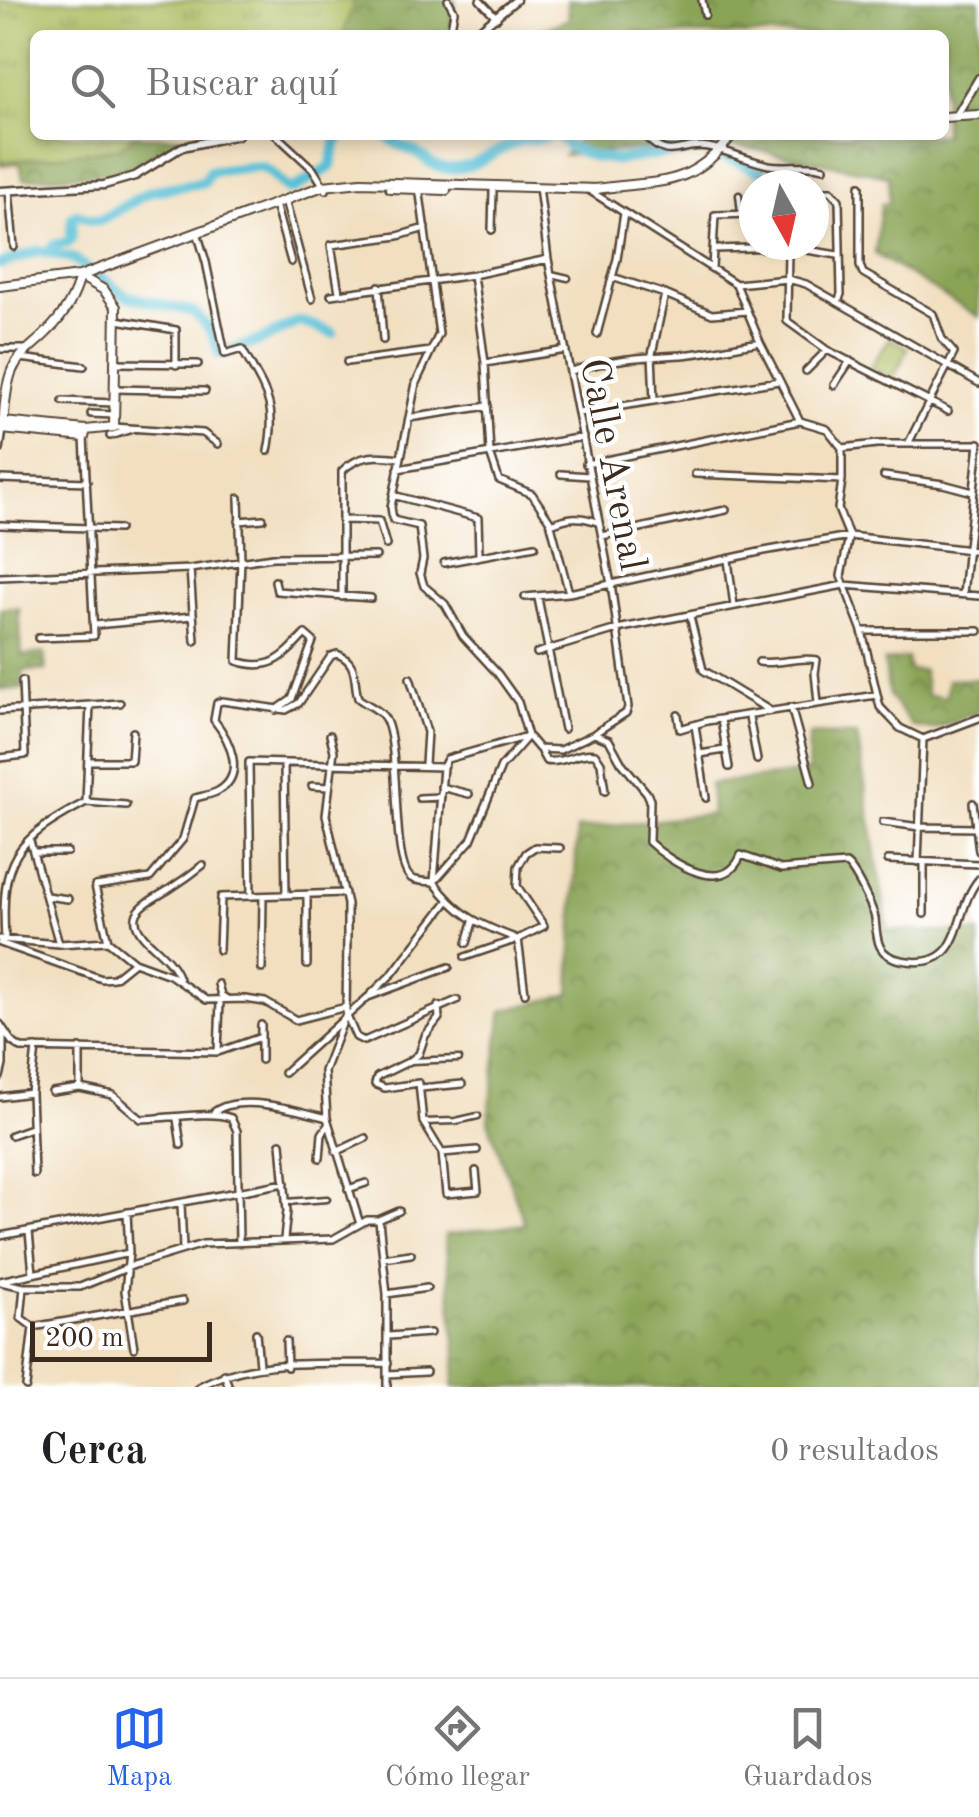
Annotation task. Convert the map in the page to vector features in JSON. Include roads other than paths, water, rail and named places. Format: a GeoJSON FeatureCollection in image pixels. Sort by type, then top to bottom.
{"type":"FeatureCollection","features":[{"type":"Feature","properties":{"kind":"main road"},"geometry":{"type":"LineString","coordinates":[[949,117],[979,115]]}},
{"type":"Feature","properties":{"kind":"main road"},"geometry":{"type":"LineString","coordinates":[[419,187],[587,189],[662,182],[688,174],[717,154],[728,140]]}},
{"type":"Feature","properties":{"kind":"main road"},"geometry":{"type":"LineString","coordinates":[[0,286],[80,276],[324,188],[360,182],[539,189]]}},
{"type":"Feature","properties":{"kind":"main road"},"geometry":{"type":"LineString","coordinates":[[80,276],[108,294],[116,307],[112,432],[2,426],[11,372],[76,296],[80,276]]}},
{"type":"Feature","properties":{"kind":"street"},"geometry":{"type":"LineString","coordinates":[[448,0],[454,10],[451,30]]}},
{"type":"Feature","properties":{"kind":"street"},"geometry":{"type":"LineString","coordinates":[[480,0],[496,18]]}},
{"type":"Feature","properties":{"kind":"street"},"geometry":{"type":"LineString","coordinates":[[480,30],[516,0]]}},
{"type":"Feature","properties":{"kind":"street"},"geometry":{"type":"LineString","coordinates":[[702,0],[705,15]]}},
{"type":"Feature","properties":{"kind":"street"},"geometry":{"type":"LineString","coordinates":[[956,116],[979,78]]}},
{"type":"Feature","properties":{"kind":"street"},"geometry":{"type":"LineString","coordinates":[[14,247],[5,191],[104,185],[135,176],[195,140]]}},
{"type":"Feature","properties":{"kind":"street"},"geometry":{"type":"LineString","coordinates":[[281,140],[313,169],[324,188]]}},
{"type":"Feature","properties":{"kind":"street"},"geometry":{"type":"LineString","coordinates":[[648,140],[666,152],[704,146],[717,154],[770,165],[824,168]]}},
{"type":"Feature","properties":{"kind":"street"},"geometry":{"type":"LineString","coordinates":[[860,186],[863,273],[937,318],[942,340],[954,353],[908,444]]}},
{"type":"Feature","properties":{"kind":"street"},"geometry":{"type":"LineString","coordinates":[[419,187],[439,334],[416,384],[398,469],[393,520],[419,526],[424,586],[445,604],[463,636],[518,702],[528,736],[549,762],[595,754],[602,763],[605,791]]}},
{"type":"Feature","properties":{"kind":"street","name":"Calle Arenal"},"geometry":{"type":"LineString","coordinates":[[539,189],[548,259],[611,584],[628,710],[594,734]]}},
{"type":"Feature","properties":{"kind":"street"},"geometry":{"type":"LineString","coordinates":[[587,189],[736,284],[800,421]]}},
{"type":"Feature","properties":{"kind":"street"},"geometry":{"type":"LineString","coordinates":[[492,230],[493,190]]}},
{"type":"Feature","properties":{"kind":"street"},"geometry":{"type":"LineString","coordinates":[[829,191],[838,200],[838,302]]}},
{"type":"Feature","properties":{"kind":"street"},"geometry":{"type":"LineString","coordinates":[[285,200],[312,300]]}},
{"type":"Feature","properties":{"kind":"street"},"geometry":{"type":"LineString","coordinates":[[275,204],[290,262]]}},
{"type":"Feature","properties":{"kind":"street"},"geometry":{"type":"LineString","coordinates":[[597,334],[624,213]]}},
{"type":"Feature","properties":{"kind":"street"},"geometry":{"type":"LineString","coordinates":[[712,268],[715,215],[739,213]]}},
{"type":"Feature","properties":{"kind":"street"},"geometry":{"type":"LineString","coordinates":[[339,292],[331,244],[398,236],[425,228]]}},
{"type":"Feature","properties":{"kind":"street"},"geometry":{"type":"LineString","coordinates":[[196,232],[225,354],[242,349],[272,404],[268,451]]}},
{"type":"Feature","properties":{"kind":"street"},"geometry":{"type":"LineString","coordinates":[[714,248],[739,247]]}},
{"type":"Feature","properties":{"kind":"street"},"geometry":{"type":"LineString","coordinates":[[829,253],[838,255]]}},
{"type":"Feature","properties":{"kind":"street"},"geometry":{"type":"LineString","coordinates":[[331,294],[473,275],[548,259]]}},
{"type":"Feature","properties":{"kind":"street"},"geometry":{"type":"LineString","coordinates":[[788,260],[787,321],[828,350],[948,411]]}},
{"type":"Feature","properties":{"kind":"street"},"geometry":{"type":"LineString","coordinates":[[551,274],[568,278]]}},
{"type":"Feature","properties":{"kind":"street"},"geometry":{"type":"LineString","coordinates":[[473,275],[485,363],[490,453],[499,480],[532,494],[551,524],[569,593]]}},
{"type":"Feature","properties":{"kind":"street"},"geometry":{"type":"LineString","coordinates":[[612,277],[712,314],[747,311]]}},
{"type":"Feature","properties":{"kind":"street"},"geometry":{"type":"LineString","coordinates":[[736,284],[788,279],[806,284],[979,383]]}},
{"type":"Feature","properties":{"kind":"street"},"geometry":{"type":"LineString","coordinates":[[379,286],[383,340]]}},
{"type":"Feature","properties":{"kind":"street"},"geometry":{"type":"LineString","coordinates":[[654,401],[652,354],[665,294]]}},
{"type":"Feature","properties":{"kind":"street"},"geometry":{"type":"LineString","coordinates":[[117,320],[176,330],[176,365]]}},
{"type":"Feature","properties":{"kind":"street"},"geometry":{"type":"LineString","coordinates":[[570,371],[611,360],[652,354],[682,355],[760,342]]}},
{"type":"Feature","properties":{"kind":"street"},"geometry":{"type":"LineString","coordinates":[[0,349],[27,349]]}},
{"type":"Feature","properties":{"kind":"street"},"geometry":{"type":"LineString","coordinates":[[485,363],[566,350]]}},
{"type":"Feature","properties":{"kind":"street"},"geometry":{"type":"LineString","coordinates":[[806,370],[828,350]]}},
{"type":"Feature","properties":{"kind":"street"},"geometry":{"type":"LineString","coordinates":[[347,362],[431,351]]}},
{"type":"Feature","properties":{"kind":"street"},"geometry":{"type":"LineString","coordinates":[[20,358],[84,366]]}},
{"type":"Feature","properties":{"kind":"street"},"geometry":{"type":"LineString","coordinates":[[834,385],[850,361]]}},
{"type":"Feature","properties":{"kind":"street"},"geometry":{"type":"LineString","coordinates":[[116,364],[198,364]]}},
{"type":"Feature","properties":{"kind":"street"},"geometry":{"type":"LineString","coordinates":[[578,413],[779,382]]}},
{"type":"Feature","properties":{"kind":"street"},"geometry":{"type":"LineString","coordinates":[[115,388],[205,391]]}},
{"type":"Feature","properties":{"kind":"street"},"geometry":{"type":"LineString","coordinates":[[63,401],[114,403]]}},
{"type":"Feature","properties":{"kind":"street"},"geometry":{"type":"LineString","coordinates":[[409,418],[488,406]]}},
{"type":"Feature","properties":{"kind":"street"},"geometry":{"type":"LineString","coordinates":[[91,414],[114,415]]}},
{"type":"Feature","properties":{"kind":"street"},"geometry":{"type":"LineString","coordinates":[[586,464],[800,421],[827,429],[842,448],[838,508],[849,536],[842,564],[844,585],[862,631],[876,694],[887,717],[923,739]]}},
{"type":"Feature","properties":{"kind":"street"},"geometry":{"type":"LineString","coordinates":[[0,450],[2,426]]}},
{"type":"Feature","properties":{"kind":"street"},"geometry":{"type":"LineString","coordinates":[[112,432],[134,427],[204,434],[218,444]]}},
{"type":"Feature","properties":{"kind":"street"},"geometry":{"type":"LineString","coordinates":[[38,638],[94,636],[85,433]]}},
{"type":"Feature","properties":{"kind":"street"},"geometry":{"type":"LineString","coordinates":[[398,469],[583,437]]}},
{"type":"Feature","properties":{"kind":"street"},"geometry":{"type":"LineString","coordinates":[[842,448],[979,444],[963,594]]}},
{"type":"Feature","properties":{"kind":"street"},"geometry":{"type":"LineString","coordinates":[[342,596],[342,470],[353,460],[375,455],[400,458]]}},
{"type":"Feature","properties":{"kind":"street"},"geometry":{"type":"LineString","coordinates":[[562,474],[589,476]]}},
{"type":"Feature","properties":{"kind":"street"},"geometry":{"type":"LineString","coordinates":[[695,474],[842,480]]}},
{"type":"Feature","properties":{"kind":"street"},"geometry":{"type":"LineString","coordinates":[[884,476],[976,492]]}},
{"type":"Feature","properties":{"kind":"street"},"geometry":{"type":"LineString","coordinates":[[0,479],[86,482]]}},
{"type":"Feature","properties":{"kind":"street"},"geometry":{"type":"LineString","coordinates":[[394,495],[478,518],[479,555]]}},
{"type":"Feature","properties":{"kind":"street"},"geometry":{"type":"LineString","coordinates":[[239,498],[237,662],[276,662],[306,634],[313,644],[292,699],[274,710]]}},
{"type":"Feature","properties":{"kind":"street"},"geometry":{"type":"LineString","coordinates":[[602,536],[726,510]]}},
{"type":"Feature","properties":{"kind":"street"},"geometry":{"type":"LineString","coordinates":[[551,524],[567,517],[598,522]]}},
{"type":"Feature","properties":{"kind":"street"},"geometry":{"type":"LineString","coordinates":[[240,521],[263,520]]}},
{"type":"Feature","properties":{"kind":"street"},"geometry":{"type":"LineString","coordinates":[[342,520],[379,521],[386,545]]}},
{"type":"Feature","properties":{"kind":"street"},"geometry":{"type":"LineString","coordinates":[[0,525],[119,528]]}},
{"type":"Feature","properties":{"kind":"street"},"geometry":{"type":"LineString","coordinates":[[525,597],[569,593],[849,536],[979,551]]}},
{"type":"Feature","properties":{"kind":"street"},"geometry":{"type":"LineString","coordinates":[[444,563],[536,546]]}},
{"type":"Feature","properties":{"kind":"street"},"geometry":{"type":"LineString","coordinates":[[0,577],[190,569],[240,560],[376,556]]}},
{"type":"Feature","properties":{"kind":"street"},"geometry":{"type":"LineString","coordinates":[[728,558],[734,606]]}},
{"type":"Feature","properties":{"kind":"street"},"geometry":{"type":"LineString","coordinates":[[190,569],[195,641]]}},
{"type":"Feature","properties":{"kind":"street"},"geometry":{"type":"LineString","coordinates":[[275,581],[277,592],[371,598]]}},
{"type":"Feature","properties":{"kind":"street"},"geometry":{"type":"LineString","coordinates":[[536,653],[616,628],[844,585],[979,596]]}},
{"type":"Feature","properties":{"kind":"street"},"geometry":{"type":"LineString","coordinates":[[538,598],[564,729]]}},
{"type":"Feature","properties":{"kind":"street"},"geometry":{"type":"LineString","coordinates":[[95,625],[193,616]]}},
{"type":"Feature","properties":{"kind":"street"},"geometry":{"type":"LineString","coordinates":[[690,616],[703,670],[771,712]]}},
{"type":"Feature","properties":{"kind":"street"},"geometry":{"type":"LineString","coordinates":[[862,631],[979,631]]}},
{"type":"Feature","properties":{"kind":"street"},"geometry":{"type":"LineString","coordinates":[[346,1011],[296,1020],[265,1002],[206,1000],[170,975],[134,962],[108,941],[95,886],[150,878],[183,838],[195,798],[216,794],[227,784],[233,756],[228,740],[214,720],[216,703],[286,710],[299,703],[326,662],[341,654],[354,668],[358,698],[384,717],[394,764],[394,802],[404,869],[416,880],[434,882]]}},
{"type":"Feature","properties":{"kind":"street"},"geometry":{"type":"LineString","coordinates":[[759,662],[780,665],[806,658],[817,660],[814,673],[818,703]]}},
{"type":"Feature","properties":{"kind":"street"},"geometry":{"type":"LineString","coordinates":[[410,678],[427,732],[425,764]]}},
{"type":"Feature","properties":{"kind":"street"},"geometry":{"type":"LineString","coordinates":[[0,758],[25,754],[22,680]]}},
{"type":"Feature","properties":{"kind":"street"},"geometry":{"type":"LineString","coordinates":[[678,715],[680,729],[876,694]]}},
{"type":"Feature","properties":{"kind":"street"},"geometry":{"type":"LineString","coordinates":[[0,711],[120,704]]}},
{"type":"Feature","properties":{"kind":"street"},"geometry":{"type":"LineString","coordinates":[[86,802],[90,705]]}},
{"type":"Feature","properties":{"kind":"street"},"geometry":{"type":"LineString","coordinates":[[791,707],[812,783]]}},
{"type":"Feature","properties":{"kind":"street"},"geometry":{"type":"LineString","coordinates":[[748,717],[757,760]]}},
{"type":"Feature","properties":{"kind":"street"},"geometry":{"type":"LineString","coordinates":[[923,739],[979,718]]}},
{"type":"Feature","properties":{"kind":"street"},"geometry":{"type":"LineString","coordinates":[[721,720],[728,767]]}},
{"type":"Feature","properties":{"kind":"street"},"geometry":{"type":"LineString","coordinates":[[695,725],[706,798]]}},
{"type":"Feature","properties":{"kind":"street"},"geometry":{"type":"LineString","coordinates":[[89,761],[131,761],[134,732]]}},
{"type":"Feature","properties":{"kind":"street"},"geometry":{"type":"LineString","coordinates":[[539,749],[560,750],[594,734],[610,740],[650,800],[649,842],[662,854],[703,874],[718,878],[732,870],[741,855],[781,870],[846,864],[859,876],[874,915],[882,953],[896,959],[920,961],[950,947],[979,879]]}},
{"type":"Feature","properties":{"kind":"street"},"geometry":{"type":"LineString","coordinates":[[330,735],[334,751],[326,815],[345,893],[346,1011],[356,1037],[364,1042],[457,1000]]}},
{"type":"Feature","properties":{"kind":"street"},"geometry":{"type":"LineString","coordinates":[[518,939],[473,922],[448,901],[434,882],[443,767],[447,760],[528,736]]}},
{"type":"Feature","properties":{"kind":"street"},"geometry":{"type":"LineString","coordinates":[[434,882],[472,840],[501,767],[528,736]]}},
{"type":"Feature","properties":{"kind":"street"},"geometry":{"type":"LineString","coordinates":[[923,739],[920,827],[924,914]]}},
{"type":"Feature","properties":{"kind":"street"},"geometry":{"type":"LineString","coordinates":[[700,754],[725,750]]}},
{"type":"Feature","properties":{"kind":"street"},"geometry":{"type":"LineString","coordinates":[[251,896],[249,762],[443,767]]}},
{"type":"Feature","properties":{"kind":"street"},"geometry":{"type":"LineString","coordinates":[[284,764],[286,895]]}},
{"type":"Feature","properties":{"kind":"street"},"geometry":{"type":"LineString","coordinates":[[312,786],[329,787]]}},
{"type":"Feature","properties":{"kind":"street"},"geometry":{"type":"LineString","coordinates":[[441,787],[469,794]]}},
{"type":"Feature","properties":{"kind":"street"},"geometry":{"type":"LineString","coordinates":[[419,798],[440,798]]}},
{"type":"Feature","properties":{"kind":"street"},"geometry":{"type":"LineString","coordinates":[[2,940],[7,870],[30,841],[50,822],[86,802],[126,804]]}},
{"type":"Feature","properties":{"kind":"street"},"geometry":{"type":"LineString","coordinates":[[973,804],[979,851]]}},
{"type":"Feature","properties":{"kind":"street"},"geometry":{"type":"LineString","coordinates":[[882,822],[976,828]]}},
{"type":"Feature","properties":{"kind":"street"},"geometry":{"type":"LineString","coordinates":[[30,841],[59,944]]}},
{"type":"Feature","properties":{"kind":"street"},"geometry":{"type":"LineString","coordinates":[[465,957],[544,926],[517,886],[518,867],[535,847],[560,848]]}},
{"type":"Feature","properties":{"kind":"street"},"geometry":{"type":"LineString","coordinates":[[34,852],[67,852]]}},
{"type":"Feature","properties":{"kind":"street"},"geometry":{"type":"LineString","coordinates":[[888,860],[979,864]]}},
{"type":"Feature","properties":{"kind":"street"},"geometry":{"type":"LineString","coordinates":[[180,982],[176,971],[141,934],[136,912],[203,865]]}},
{"type":"Feature","properties":{"kind":"street"},"geometry":{"type":"LineString","coordinates":[[218,950],[221,897],[345,893]]}},
{"type":"Feature","properties":{"kind":"street"},"geometry":{"type":"LineString","coordinates":[[306,894],[307,965]]}},
{"type":"Feature","properties":{"kind":"street"},"geometry":{"type":"LineString","coordinates":[[46,896],[68,899]]}},
{"type":"Feature","properties":{"kind":"street"},"geometry":{"type":"LineString","coordinates":[[262,970],[263,896]]}},
{"type":"Feature","properties":{"kind":"street"},"geometry":{"type":"LineString","coordinates":[[284,1072],[346,1011],[394,973],[448,901]]}},
{"type":"Feature","properties":{"kind":"street"},"geometry":{"type":"LineString","coordinates":[[468,944],[473,922]]}},
{"type":"Feature","properties":{"kind":"street"},"geometry":{"type":"LineString","coordinates":[[518,939],[525,994]]}},
{"type":"Feature","properties":{"kind":"street"},"geometry":{"type":"LineString","coordinates":[[2,940],[59,944],[108,941]]}},
{"type":"Feature","properties":{"kind":"street"},"geometry":{"type":"LineString","coordinates":[[2,940],[102,979],[114,978],[134,962]]}},
{"type":"Feature","properties":{"kind":"street"},"geometry":{"type":"LineString","coordinates":[[368,997],[380,996],[449,967]]}},
{"type":"Feature","properties":{"kind":"street"},"geometry":{"type":"LineString","coordinates":[[218,984],[229,1001]]}},
{"type":"Feature","properties":{"kind":"street"},"geometry":{"type":"LineString","coordinates":[[218,1052],[220,1002]]}},
{"type":"Feature","properties":{"kind":"street"},"geometry":{"type":"LineString","coordinates":[[438,1006],[439,1018],[425,1036],[419,1054],[377,1077],[375,1084],[385,1088],[417,1082],[421,1088],[423,1122],[442,1152],[446,1194],[478,1191],[476,1171]]}},
{"type":"Feature","properties":{"kind":"street"},"geometry":{"type":"LineString","coordinates":[[346,1011],[324,1071],[327,1121],[360,1224]]}},
{"type":"Feature","properties":{"kind":"street"},"geometry":{"type":"LineString","coordinates":[[261,1025],[261,1060]]}},
{"type":"Feature","properties":{"kind":"street"},"geometry":{"type":"LineString","coordinates":[[2,1026],[20,1048],[218,1052],[261,1037]]}},
{"type":"Feature","properties":{"kind":"street"},"geometry":{"type":"LineString","coordinates":[[0,1077],[4,1065],[2,1026]]}},
{"type":"Feature","properties":{"kind":"street"},"geometry":{"type":"LineString","coordinates":[[34,1174],[31,1094],[36,1048]]}},
{"type":"Feature","properties":{"kind":"street"},"geometry":{"type":"LineString","coordinates":[[80,1048],[80,1088]]}},
{"type":"Feature","properties":{"kind":"street"},"geometry":{"type":"LineString","coordinates":[[410,1062],[459,1058]]}},
{"type":"Feature","properties":{"kind":"street"},"geometry":{"type":"LineString","coordinates":[[421,1088],[462,1084]]}},
{"type":"Feature","properties":{"kind":"street"},"geometry":{"type":"LineString","coordinates":[[52,1092],[80,1088],[112,1095],[141,1119],[177,1119],[212,1113],[230,1118],[237,1131],[239,1242]]}},
{"type":"Feature","properties":{"kind":"street"},"geometry":{"type":"LineString","coordinates":[[0,1098],[31,1094]]}},
{"type":"Feature","properties":{"kind":"street"},"geometry":{"type":"LineString","coordinates":[[212,1113],[223,1105],[238,1103],[279,1107],[327,1121]]}},
{"type":"Feature","properties":{"kind":"street"},"geometry":{"type":"LineString","coordinates":[[423,1122],[478,1116]]}},
{"type":"Feature","properties":{"kind":"street"},"geometry":{"type":"LineString","coordinates":[[177,1119],[180,1145]]}},
{"type":"Feature","properties":{"kind":"street"},"geometry":{"type":"LineString","coordinates":[[320,1158],[327,1121]]}},
{"type":"Feature","properties":{"kind":"street"},"geometry":{"type":"LineString","coordinates":[[11,1135],[32,1128]]}},
{"type":"Feature","properties":{"kind":"street"},"geometry":{"type":"LineString","coordinates":[[336,1152],[366,1138]]}},
{"type":"Feature","properties":{"kind":"street"},"geometry":{"type":"LineString","coordinates":[[281,1144],[287,1227],[283,1240]]}},
{"type":"Feature","properties":{"kind":"street"},"geometry":{"type":"LineString","coordinates":[[442,1152],[478,1150]]}},
{"type":"Feature","properties":{"kind":"street"},"geometry":{"type":"LineString","coordinates":[[0,1236],[284,1183]]}},
{"type":"Feature","properties":{"kind":"street"},"geometry":{"type":"LineString","coordinates":[[348,1190],[366,1183]]}},
{"type":"Feature","properties":{"kind":"street"},"geometry":{"type":"LineString","coordinates":[[286,1202],[327,1199]]}},
{"type":"Feature","properties":{"kind":"street"},"geometry":{"type":"LineString","coordinates":[[180,1204],[184,1250]]}},
{"type":"Feature","properties":{"kind":"street"},"geometry":{"type":"LineString","coordinates":[[0,1282],[24,1287],[80,1287],[203,1244],[333,1239],[367,1220],[399,1211]]}},
{"type":"Feature","properties":{"kind":"street"},"geometry":{"type":"LineString","coordinates":[[127,1212],[126,1310],[134,1348]]}},
{"type":"Feature","properties":{"kind":"street"},"geometry":{"type":"LineString","coordinates":[[378,1220],[387,1294],[387,1387]]}},
{"type":"Feature","properties":{"kind":"street"},"geometry":{"type":"LineString","coordinates":[[29,1231],[33,1273]]}},
{"type":"Feature","properties":{"kind":"street"},"geometry":{"type":"LineString","coordinates":[[0,1282],[129,1253]]}},
{"type":"Feature","properties":{"kind":"street"},"geometry":{"type":"LineString","coordinates":[[384,1258],[411,1254]]}},
{"type":"Feature","properties":{"kind":"street"},"geometry":{"type":"LineString","coordinates":[[24,1287],[20,1318],[32,1327],[183,1302]]}},
{"type":"Feature","properties":{"kind":"street"},"geometry":{"type":"LineString","coordinates":[[387,1294],[427,1288]]}},
{"type":"Feature","properties":{"kind":"street"},"geometry":{"type":"LineString","coordinates":[[26,1387],[32,1327]]}},
{"type":"Feature","properties":{"kind":"street"},"geometry":{"type":"LineString","coordinates":[[256,1333],[260,1366]]}},
{"type":"Feature","properties":{"kind":"street"},"geometry":{"type":"LineString","coordinates":[[389,1336],[430,1333]]}},
{"type":"Feature","properties":{"kind":"street"},"geometry":{"type":"LineString","coordinates":[[286,1342],[287,1366]]}},
{"type":"Feature","properties":{"kind":"street"},"geometry":{"type":"LineString","coordinates":[[198,1387],[224,1374],[260,1366],[388,1363]]}},
{"type":"Feature","properties":{"kind":"street"},"geometry":{"type":"LineString","coordinates":[[387,1374],[426,1372]]}},
{"type":"Feature","properties":{"kind":"street"},"geometry":{"type":"LineString","coordinates":[[224,1374],[229,1387]]}},
{"type":"Feature","properties":{"kind":"waterway"},"geometry":{"type":"LineString","coordinates":[[49,252],[54,245],[71,239],[72,218],[77,214],[101,220],[151,191],[204,182],[210,171],[262,167],[288,189],[295,188],[330,167],[337,140]]}},
{"type":"Feature","properties":{"kind":"waterway"},"geometry":{"type":"LineString","coordinates":[[392,140],[434,165],[450,169],[471,165],[527,140]]}},
{"type":"Feature","properties":{"kind":"waterway"},"geometry":{"type":"LineString","coordinates":[[563,140],[569,147],[592,156],[616,160],[703,148],[757,170]]}},
{"type":"Feature","properties":{"kind":"waterway"},"geometry":{"type":"LineString","coordinates":[[0,264],[39,251],[74,259],[126,296],[194,312],[211,330],[220,354],[264,339],[299,321],[333,333]]}}]}
